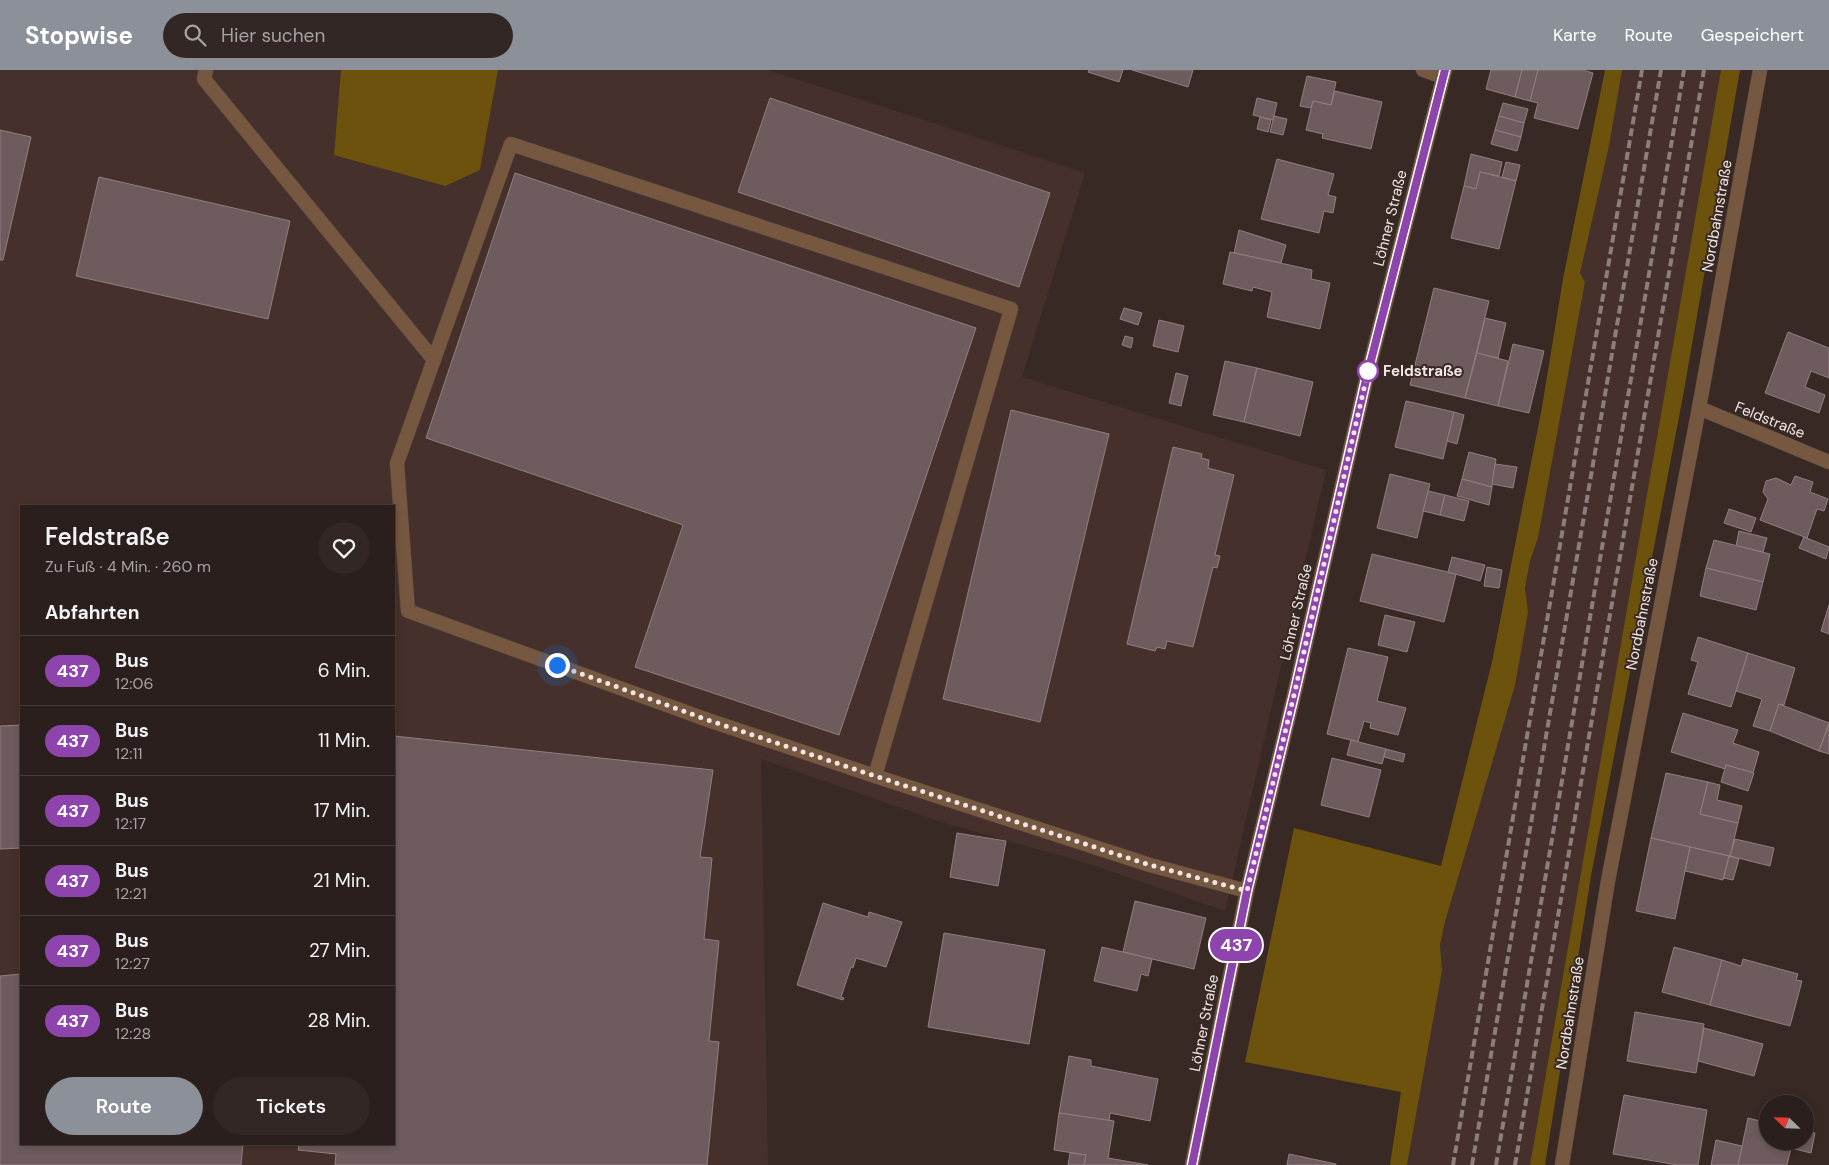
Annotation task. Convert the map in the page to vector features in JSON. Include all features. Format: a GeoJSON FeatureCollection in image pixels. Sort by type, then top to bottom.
{"type":"FeatureCollection","features":[{"type":"Feature","properties":{"kind":"street"},"geometry":{"type":"LineString","coordinates":[[206,70],[204,79],[434,360]]}},
{"type":"Feature","properties":{"kind":"street"},"geometry":{"type":"LineString","coordinates":[[1423,70],[1444,73]]}},
{"type":"Feature","properties":{"kind":"street","name":"Nordbahnstraße"},"geometry":{"type":"LineString","coordinates":[[1562,1165],[1608,881],[1699,408],[1760,70]]}},
{"type":"Feature","properties":{"kind":"street","name":"Löhner Straße"},"geometry":{"type":"LineString","coordinates":[[1192,1165],[1247,891],[1366,380],[1444,73]]}},
{"type":"Feature","properties":{"kind":"street"},"geometry":{"type":"LineString","coordinates":[[875,776],[1011,309],[511,144],[397,463],[408,611],[705,719],[875,776],[1150,865],[1247,891]]}},
{"type":"Feature","properties":{"kind":"street","name":"Feldstraße"},"geometry":{"type":"LineString","coordinates":[[1699,408],[1829,462]]}},
{"type":"Feature","properties":{"kind":"shaded area"},"geometry":{"type":"Polygon","coordinates":[[[0,70],[341,70],[334,155],[480,170],[498,70],[767,70],[1085,173],[1022,377],[1326,470],[1225,911],[1090,864],[941,822],[761,759],[768,1165],[0,1165],[0,70]]]}},
{"type":"Feature","properties":{"kind":"shaded area"},"geometry":{"type":"Polygon","coordinates":[[[341,70],[498,70],[480,170],[445,186],[334,155],[341,70]]]}},
{"type":"Feature","properties":{"kind":"shaded area"},"geometry":{"type":"Polygon","coordinates":[[[1605,70],[1622,70],[1609,146],[1580,273],[1585,282],[1538,538],[1530,561],[1525,588],[1528,612],[1515,685],[1445,922],[1440,945],[1442,971],[1407,1165],[1390,1165],[1401,1092],[1245,1062],[1294,828],[1441,866],[1492,662],[1542,407],[1563,279],[1605,70]]]}},
{"type":"Feature","properties":{"kind":"shaded area"},"geometry":{"type":"Polygon","coordinates":[[[1622,70],[1721,70],[1530,1165],[1407,1165],[1442,971],[1440,945],[1445,922],[1492,756],[1501,733],[1528,612],[1525,588],[1530,561],[1538,538],[1585,282],[1580,273],[1584,248],[1609,146],[1622,70]]]}},
{"type":"Feature","properties":{"kind":"shaded area"},"geometry":{"type":"Polygon","coordinates":[[[1721,70],[1740,70],[1683,396],[1591,876],[1545,1165],[1530,1165],[1721,70]]]}},
{"type":"Feature","properties":{"kind":"building"},"geometry":{"type":"Polygon","coordinates":[[[1089,70],[1123,70],[1119,82],[1088,72],[1089,70]]]}},
{"type":"Feature","properties":{"kind":"building"},"geometry":{"type":"Polygon","coordinates":[[[1132,70],[1193,70],[1188,87],[1132,70]]]}},
{"type":"Feature","properties":{"kind":"building"},"geometry":{"type":"Polygon","coordinates":[[[1491,70],[1522,70],[1515,97],[1486,89],[1491,70]]]}},
{"type":"Feature","properties":{"kind":"building"},"geometry":{"type":"Polygon","coordinates":[[[1522,70],[1538,70],[1530,101],[1515,97],[1522,70]]]}},
{"type":"Feature","properties":{"kind":"building"},"geometry":{"type":"Polygon","coordinates":[[[1538,70],[1583,70],[1593,73],[1578,129],[1534,118],[1538,103],[1530,101],[1538,70]]]}},
{"type":"Feature","properties":{"kind":"building"},"geometry":{"type":"Polygon","coordinates":[[[1307,76],[1336,82],[1331,105],[1313,101],[1311,108],[1300,106],[1307,76]]]}},
{"type":"Feature","properties":{"kind":"building"},"geometry":{"type":"Polygon","coordinates":[[[1335,91],[1382,102],[1371,149],[1322,138],[1323,134],[1306,130],[1313,101],[1331,105],[1335,91]]]}},
{"type":"Feature","properties":{"kind":"building"},"geometry":{"type":"Polygon","coordinates":[[[770,98],[1050,193],[1019,287],[738,192],[770,98]]]}},
{"type":"Feature","properties":{"kind":"building"},"geometry":{"type":"Polygon","coordinates":[[[1257,98],[1277,103],[1273,120],[1253,115],[1257,98]]]}},
{"type":"Feature","properties":{"kind":"building"},"geometry":{"type":"Polygon","coordinates":[[[1503,103],[1528,109],[1524,123],[1499,116],[1503,103]]]}},
{"type":"Feature","properties":{"kind":"building"},"geometry":{"type":"Polygon","coordinates":[[[1274,116],[1287,119],[1283,135],[1270,132],[1274,116]]]}},
{"type":"Feature","properties":{"kind":"building"},"geometry":{"type":"Polygon","coordinates":[[[1499,116],[1524,123],[1521,137],[1495,130],[1499,116]]]}},
{"type":"Feature","properties":{"kind":"building"},"geometry":{"type":"Polygon","coordinates":[[[1260,117],[1271,120],[1268,132],[1257,129],[1260,117]]]}},
{"type":"Feature","properties":{"kind":"building"},"geometry":{"type":"Polygon","coordinates":[[[0,130],[31,137],[3,260],[0,260],[0,130]]]}},
{"type":"Feature","properties":{"kind":"building"},"geometry":{"type":"Polygon","coordinates":[[[1495,130],[1521,137],[1517,151],[1491,144],[1495,130]]]}},
{"type":"Feature","properties":{"kind":"building"},"geometry":{"type":"Polygon","coordinates":[[[1471,154],[1502,162],[1499,176],[1480,172],[1476,189],[1464,186],[1471,154]]]}},
{"type":"Feature","properties":{"kind":"building"},"geometry":{"type":"Polygon","coordinates":[[[1277,159],[1334,174],[1328,195],[1336,197],[1333,213],[1324,211],[1319,233],[1261,219],[1277,159]]]}},
{"type":"Feature","properties":{"kind":"building"},"geometry":{"type":"Polygon","coordinates":[[[1506,162],[1520,165],[1516,181],[1502,177],[1506,162]]]}},
{"type":"Feature","properties":{"kind":"building"},"geometry":{"type":"Polygon","coordinates":[[[1480,172],[1516,181],[1499,249],[1451,238],[1464,186],[1476,189],[1480,172]]]}},
{"type":"Feature","properties":{"kind":"building"},"geometry":{"type":"Polygon","coordinates":[[[515,173],[976,328],[839,735],[635,667],[683,525],[426,438],[515,173]]]}},
{"type":"Feature","properties":{"kind":"building"},"geometry":{"type":"Polygon","coordinates":[[[99,177],[290,221],[268,319],[76,276],[99,177]]]}},
{"type":"Feature","properties":{"kind":"building"},"geometry":{"type":"Polygon","coordinates":[[[1239,230],[1286,245],[1281,263],[1234,253],[1239,230]]]}},
{"type":"Feature","properties":{"kind":"building"},"geometry":{"type":"Polygon","coordinates":[[[1230,252],[1312,270],[1311,279],[1330,283],[1320,329],[1267,317],[1272,292],[1253,287],[1252,291],[1223,284],[1230,252]]]}},
{"type":"Feature","properties":{"kind":"building"},"geometry":{"type":"Polygon","coordinates":[[[1434,288],[1489,301],[1465,398],[1410,385],[1434,288]]]}},
{"type":"Feature","properties":{"kind":"building"},"geometry":{"type":"Polygon","coordinates":[[[1124,308],[1142,313],[1138,325],[1120,319],[1124,308]]]}},
{"type":"Feature","properties":{"kind":"building"},"geometry":{"type":"Polygon","coordinates":[[[1485,318],[1506,323],[1498,358],[1477,353],[1485,318]]]}},
{"type":"Feature","properties":{"kind":"building"},"geometry":{"type":"Polygon","coordinates":[[[1159,320],[1184,326],[1178,352],[1153,346],[1159,320]]]}},
{"type":"Feature","properties":{"kind":"building"},"geometry":{"type":"Polygon","coordinates":[[[1788,332],[1829,348],[1829,378],[1811,371],[1805,387],[1825,395],[1819,413],[1765,393],[1788,332]]]}},
{"type":"Feature","properties":{"kind":"building"},"geometry":{"type":"Polygon","coordinates":[[[1125,336],[1133,338],[1131,348],[1122,345],[1125,336]]]}},
{"type":"Feature","properties":{"kind":"building"},"geometry":{"type":"Polygon","coordinates":[[[1513,344],[1544,351],[1529,413],[1498,406],[1513,344]]]}},
{"type":"Feature","properties":{"kind":"building"},"geometry":{"type":"Polygon","coordinates":[[[1477,353],[1508,361],[1498,406],[1465,398],[1477,353]]]}},
{"type":"Feature","properties":{"kind":"building"},"geometry":{"type":"Polygon","coordinates":[[[1225,361],[1257,368],[1244,422],[1213,415],[1225,361]]]}},
{"type":"Feature","properties":{"kind":"building"},"geometry":{"type":"Polygon","coordinates":[[[1257,368],[1313,382],[1300,436],[1244,422],[1257,368]]]}},
{"type":"Feature","properties":{"kind":"building"},"geometry":{"type":"Polygon","coordinates":[[[1176,373],[1188,376],[1181,406],[1169,403],[1176,373]]]}},
{"type":"Feature","properties":{"kind":"building"},"geometry":{"type":"Polygon","coordinates":[[[1406,401],[1454,412],[1443,459],[1395,447],[1406,401]]]}},
{"type":"Feature","properties":{"kind":"building"},"geometry":{"type":"Polygon","coordinates":[[[1011,410],[1109,434],[1040,722],[943,699],[1011,410]]]}},
{"type":"Feature","properties":{"kind":"building"},"geometry":{"type":"Polygon","coordinates":[[[1454,412],[1464,415],[1457,444],[1447,441],[1454,412]]]}},
{"type":"Feature","properties":{"kind":"building"},"geometry":{"type":"Polygon","coordinates":[[[1173,447],[1202,454],[1201,458],[1209,460],[1208,468],[1234,475],[1215,555],[1220,556],[1217,568],[1213,567],[1193,647],[1167,641],[1165,649],[1157,647],[1155,651],[1127,644],[1173,447]]]}},
{"type":"Feature","properties":{"kind":"building"},"geometry":{"type":"Polygon","coordinates":[[[1469,452],[1496,459],[1492,487],[1462,479],[1469,452]]]}},
{"type":"Feature","properties":{"kind":"building"},"geometry":{"type":"Polygon","coordinates":[[[1495,464],[1517,467],[1513,488],[1492,484],[1495,464]]]}},
{"type":"Feature","properties":{"kind":"building"},"geometry":{"type":"Polygon","coordinates":[[[1390,474],[1430,484],[1417,538],[1377,528],[1390,474]]]}},
{"type":"Feature","properties":{"kind":"building"},"geometry":{"type":"Polygon","coordinates":[[[1795,476],[1813,482],[1810,492],[1828,499],[1824,511],[1817,509],[1807,538],[1760,520],[1768,499],[1763,492],[1766,481],[1776,478],[1791,485],[1795,476]]]}},
{"type":"Feature","properties":{"kind":"building"},"geometry":{"type":"Polygon","coordinates":[[[1462,479],[1492,487],[1489,505],[1457,496],[1462,479]]]}},
{"type":"Feature","properties":{"kind":"building"},"geometry":{"type":"Polygon","coordinates":[[[1428,491],[1445,495],[1440,515],[1423,511],[1428,491]]]}},
{"type":"Feature","properties":{"kind":"building"},"geometry":{"type":"Polygon","coordinates":[[[1445,495],[1469,501],[1464,521],[1440,515],[1445,495]]]}},
{"type":"Feature","properties":{"kind":"building"},"geometry":{"type":"Polygon","coordinates":[[[1729,509],[1756,518],[1751,532],[1724,523],[1729,509]]]}},
{"type":"Feature","properties":{"kind":"building"},"geometry":{"type":"Polygon","coordinates":[[[1739,531],[1767,538],[1763,552],[1736,546],[1739,531]]]}},
{"type":"Feature","properties":{"kind":"building"},"geometry":{"type":"Polygon","coordinates":[[[1804,537],[1829,547],[1826,559],[1799,548],[1804,537]]]}},
{"type":"Feature","properties":{"kind":"building"},"geometry":{"type":"Polygon","coordinates":[[[1714,540],[1770,554],[1763,582],[1706,568],[1714,540]]]}},
{"type":"Feature","properties":{"kind":"building"},"geometry":{"type":"Polygon","coordinates":[[[1372,554],[1456,574],[1444,622],[1360,601],[1372,554]]]}},
{"type":"Feature","properties":{"kind":"building"},"geometry":{"type":"Polygon","coordinates":[[[1452,557],[1485,565],[1480,581],[1448,572],[1452,557]]]}},
{"type":"Feature","properties":{"kind":"building"},"geometry":{"type":"Polygon","coordinates":[[[1487,567],[1502,570],[1499,588],[1484,586],[1487,567]]]}},
{"type":"Feature","properties":{"kind":"building"},"geometry":{"type":"Polygon","coordinates":[[[1706,568],[1763,582],[1756,610],[1700,596],[1706,568]]]}},
{"type":"Feature","properties":{"kind":"building"},"geometry":{"type":"Polygon","coordinates":[[[1829,605],[1829,634],[1821,631],[1829,605]]]}},
{"type":"Feature","properties":{"kind":"building"},"geometry":{"type":"Polygon","coordinates":[[[1385,615],[1415,622],[1407,652],[1378,645],[1385,615]]]}},
{"type":"Feature","properties":{"kind":"building"},"geometry":{"type":"Polygon","coordinates":[[[1698,637],[1748,653],[1731,707],[1688,694],[1698,662],[1691,660],[1698,637]]]}},
{"type":"Feature","properties":{"kind":"building"},"geometry":{"type":"Polygon","coordinates":[[[1348,648],[1388,657],[1377,701],[1406,708],[1398,735],[1370,728],[1371,723],[1364,721],[1358,742],[1327,734],[1348,648]]]}},
{"type":"Feature","properties":{"kind":"building"},"geometry":{"type":"Polygon","coordinates":[[[1748,653],[1795,668],[1784,705],[1779,704],[1770,731],[1753,726],[1762,699],[1736,691],[1748,653]]]}},
{"type":"Feature","properties":{"kind":"building"},"geometry":{"type":"Polygon","coordinates":[[[1779,704],[1829,723],[1819,751],[1770,731],[1779,704]]]}},
{"type":"Feature","properties":{"kind":"building"},"geometry":{"type":"Polygon","coordinates":[[[1683,713],[1738,730],[1733,743],[1759,752],[1753,773],[1726,765],[1725,769],[1671,752],[1683,713]]]}},
{"type":"Feature","properties":{"kind":"building"},"geometry":{"type":"Polygon","coordinates":[[[1829,724],[1829,754],[1819,751],[1829,724]]]}},
{"type":"Feature","properties":{"kind":"building"},"geometry":{"type":"Polygon","coordinates":[[[20,725],[20,848],[0,849],[0,726],[20,725]]]}},
{"type":"Feature","properties":{"kind":"building"},"geometry":{"type":"Polygon","coordinates":[[[395,736],[713,770],[700,857],[712,858],[704,939],[719,941],[709,1041],[719,1042],[707,1165],[335,1165],[336,1154],[298,1150],[299,1145],[395,1145],[395,736]]]}},
{"type":"Feature","properties":{"kind":"building"},"geometry":{"type":"Polygon","coordinates":[[[1351,740],[1386,749],[1382,764],[1347,755],[1351,740]]]}},
{"type":"Feature","properties":{"kind":"building"},"geometry":{"type":"Polygon","coordinates":[[[1386,749],[1405,754],[1403,762],[1384,757],[1386,749]]]}},
{"type":"Feature","properties":{"kind":"building"},"geometry":{"type":"Polygon","coordinates":[[[1332,758],[1381,770],[1369,817],[1321,805],[1332,758]]]}},
{"type":"Feature","properties":{"kind":"building"},"geometry":{"type":"Polygon","coordinates":[[[1726,765],[1754,773],[1748,791],[1721,782],[1726,765]]]}},
{"type":"Feature","properties":{"kind":"building"},"geometry":{"type":"Polygon","coordinates":[[[1666,773],[1708,782],[1700,814],[1738,823],[1730,856],[1651,838],[1666,773]]]}},
{"type":"Feature","properties":{"kind":"building"},"geometry":{"type":"Polygon","coordinates":[[[1708,782],[1720,785],[1717,800],[1742,806],[1738,823],[1700,814],[1708,782]]]}},
{"type":"Feature","properties":{"kind":"building"},"geometry":{"type":"Polygon","coordinates":[[[957,833],[1006,841],[998,886],[950,877],[957,833]]]}},
{"type":"Feature","properties":{"kind":"building"},"geometry":{"type":"Polygon","coordinates":[[[1651,838],[1690,847],[1675,919],[1636,911],[1651,838]]]}},
{"type":"Feature","properties":{"kind":"building"},"geometry":{"type":"Polygon","coordinates":[[[1735,839],[1774,848],[1770,866],[1730,856],[1735,839]]]}},
{"type":"Feature","properties":{"kind":"building"},"geometry":{"type":"Polygon","coordinates":[[[1690,847],[1729,856],[1723,880],[1685,871],[1690,847]]]}},
{"type":"Feature","properties":{"kind":"building"},"geometry":{"type":"Polygon","coordinates":[[[1729,856],[1739,859],[1733,880],[1724,878],[1729,856]]]}},
{"type":"Feature","properties":{"kind":"building"},"geometry":{"type":"Polygon","coordinates":[[[1135,901],[1206,918],[1194,969],[1123,952],[1135,901]]]}},
{"type":"Feature","properties":{"kind":"building"},"geometry":{"type":"Polygon","coordinates":[[[823,903],[868,917],[869,912],[902,922],[886,967],[856,958],[841,997],[844,998],[843,1000],[797,985],[823,903]]]}},
{"type":"Feature","properties":{"kind":"building"},"geometry":{"type":"Polygon","coordinates":[[[944,933],[1045,950],[1029,1044],[928,1027],[944,933]]]}},
{"type":"Feature","properties":{"kind":"building"},"geometry":{"type":"Polygon","coordinates":[[[1102,947],[1152,959],[1148,976],[1141,974],[1137,991],[1094,981],[1102,947]]]}},
{"type":"Feature","properties":{"kind":"building"},"geometry":{"type":"Polygon","coordinates":[[[1674,947],[1722,960],[1710,1005],[1662,992],[1674,947]]]}},
{"type":"Feature","properties":{"kind":"building"},"geometry":{"type":"Polygon","coordinates":[[[1743,959],[1798,974],[1796,980],[1802,981],[1790,1026],[1710,1005],[1722,960],[1741,966],[1743,959]]]}},
{"type":"Feature","properties":{"kind":"building"},"geometry":{"type":"Polygon","coordinates":[[[20,974],[20,1145],[243,1145],[241,1165],[0,1165],[0,976],[20,974]]]}},
{"type":"Feature","properties":{"kind":"building"},"geometry":{"type":"Polygon","coordinates":[[[1635,1012],[1704,1024],[1696,1073],[1627,1061],[1635,1012]]]}},
{"type":"Feature","properties":{"kind":"building"},"geometry":{"type":"Polygon","coordinates":[[[1704,1028],[1763,1044],[1754,1076],[1698,1061],[1704,1028]]]}},
{"type":"Feature","properties":{"kind":"building"},"geometry":{"type":"Polygon","coordinates":[[[1069,1056],[1091,1060],[1091,1066],[1158,1079],[1150,1121],[1110,1113],[1109,1121],[1059,1113],[1069,1056]]]}},
{"type":"Feature","properties":{"kind":"building"},"geometry":{"type":"Polygon","coordinates":[[[1624,1095],[1707,1110],[1698,1165],[1678,1165],[1613,1154],[1624,1095]]]}},
{"type":"Feature","properties":{"kind":"building"},"geometry":{"type":"Polygon","coordinates":[[[1059,1113],[1114,1121],[1108,1158],[1148,1165],[1084,1165],[1086,1155],[1054,1150],[1059,1113]]]}},
{"type":"Feature","properties":{"kind":"building"},"geometry":{"type":"Polygon","coordinates":[[[1748,1118],[1759,1121],[1759,1150],[1791,1150],[1787,1165],[1738,1165],[1748,1118]]]}},
{"type":"Feature","properties":{"kind":"building"},"geometry":{"type":"Polygon","coordinates":[[[1716,1140],[1742,1146],[1738,1165],[1711,1165],[1716,1140]]]}},
{"type":"Feature","properties":{"kind":"building"},"geometry":{"type":"Polygon","coordinates":[[[1799,1150],[1812,1150],[1811,1153],[1799,1150]]]}},
{"type":"Feature","properties":{"kind":"building"},"geometry":{"type":"Polygon","coordinates":[[[1070,1153],[1086,1155],[1084,1165],[1068,1165],[1070,1153]]]}},
{"type":"Feature","properties":{"kind":"building"},"geometry":{"type":"Polygon","coordinates":[[[1289,1154],[1336,1164],[1336,1165],[1287,1165],[1289,1154]]]}},
{"type":"Feature","properties":{"kind":"railway"},"geometry":{"type":"LineString","coordinates":[[1453,1165],[1642,70]]}},
{"type":"Feature","properties":{"kind":"railway"},"geometry":{"type":"LineString","coordinates":[[1472,1165],[1661,70]]}},
{"type":"Feature","properties":{"kind":"railway"},"geometry":{"type":"LineString","coordinates":[[1496,1165],[1684,70]]}},
{"type":"Feature","properties":{"kind":"railway"},"geometry":{"type":"LineString","coordinates":[[1515,1165],[1704,70]]}},
{"type":"Feature","properties":{"kind":"bus line","name":"437"},"geometry":{"type":"LineString","coordinates":[[1192,1165],[1247,891],[1366,380],[1445,70]]}},
{"type":"Feature","properties":{"kind":"place","name":"Feldstraße"},"geometry":{"type":"Point","coordinates":[1368,371]}},
{"type":"Feature","properties":{"kind":"route"},"geometry":{"type":"LineString","coordinates":[[557,665],[705,719],[875,776],[1150,865],[1247,891],[1368,371]]}}]}
